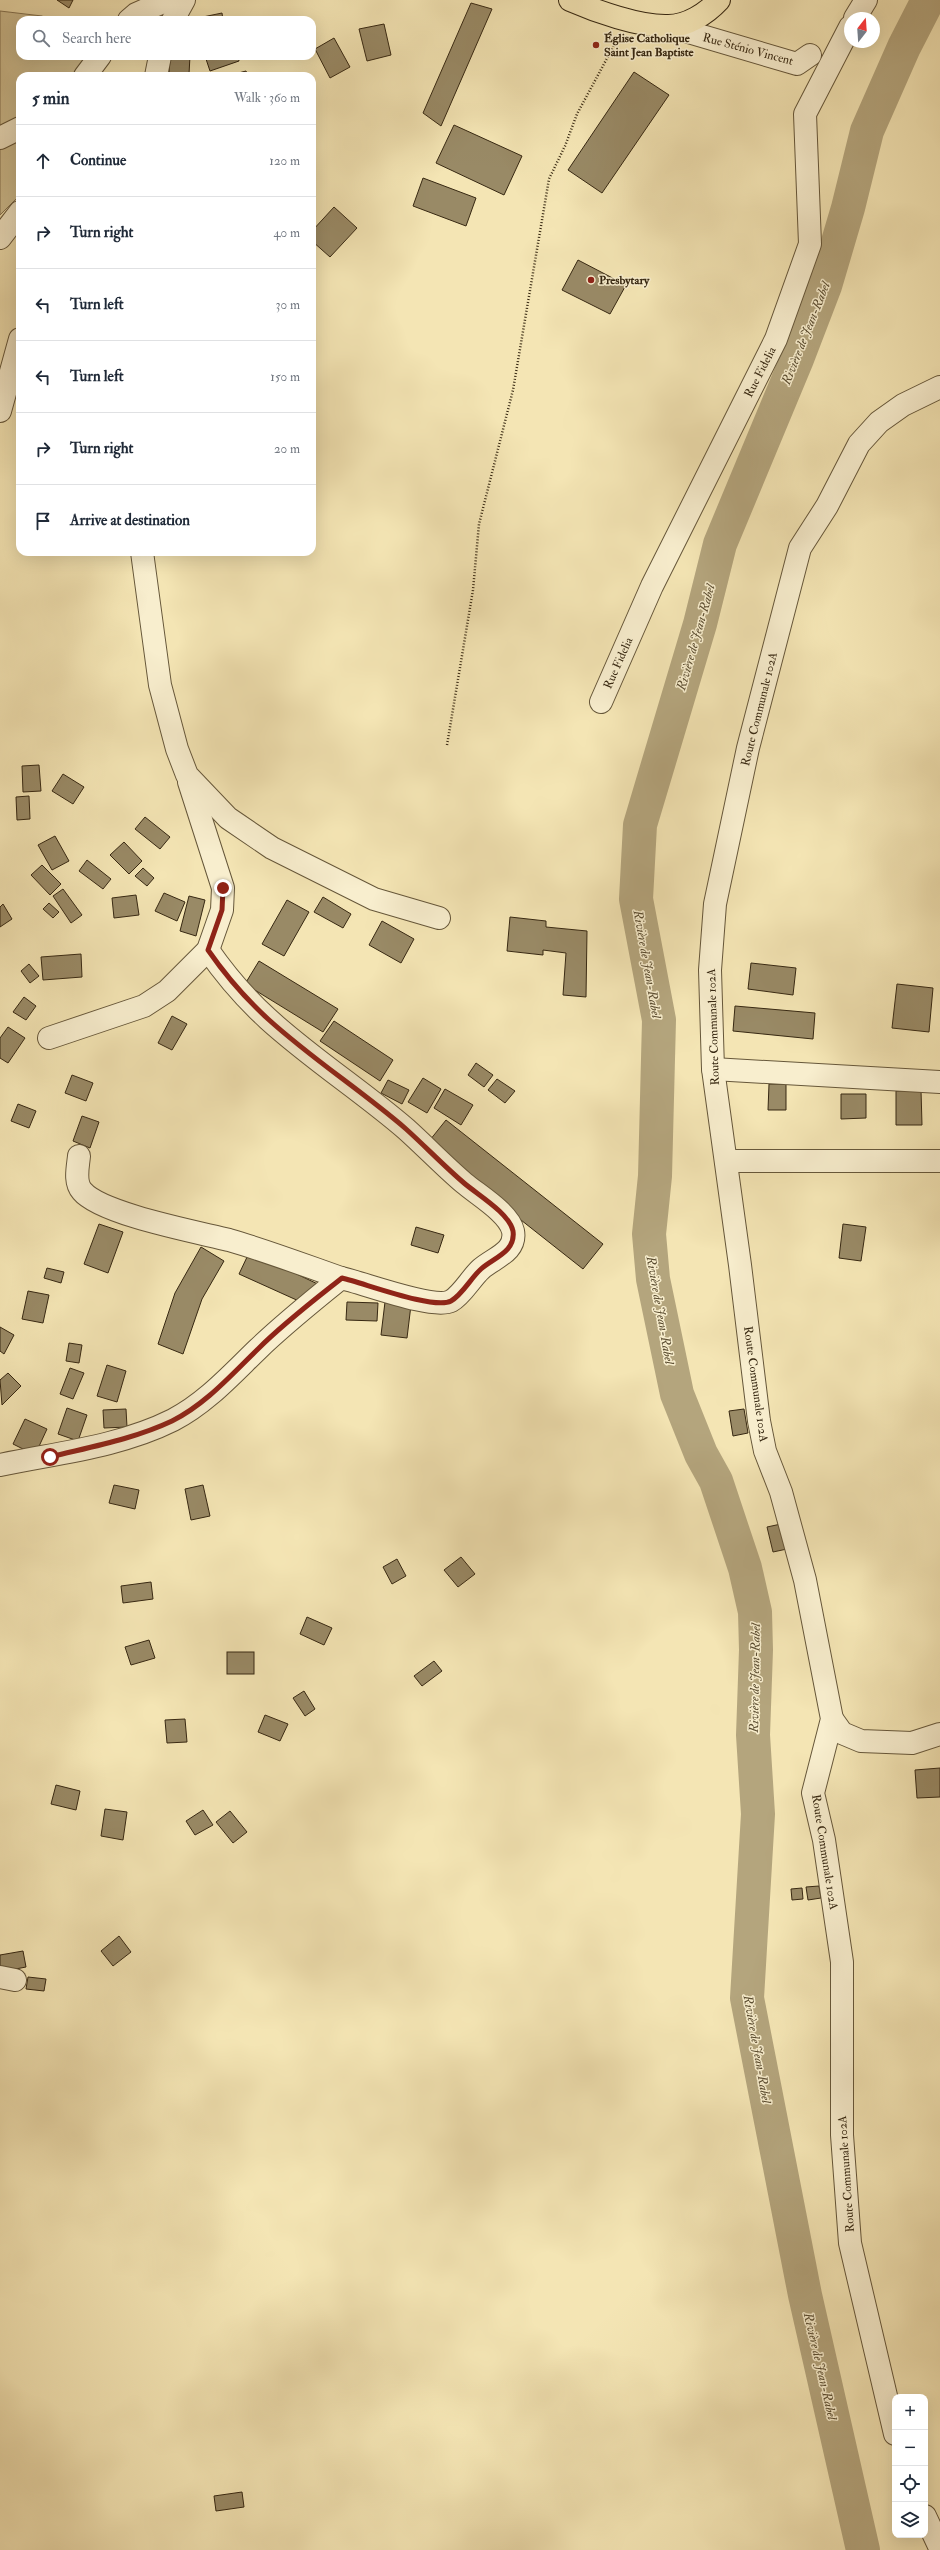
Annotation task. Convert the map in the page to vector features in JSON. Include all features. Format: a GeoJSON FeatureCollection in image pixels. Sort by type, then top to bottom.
{"type":"FeatureCollection","features":[{"type":"Feature","properties":{"kind":"main road"},"geometry":{"type":"LineString","coordinates":[[668,26],[690,22],[712,8],[719,0]]}},
{"type":"Feature","properties":{"kind":"main road","name":"Rue Sténio Vincent"},"geometry":{"type":"LineString","coordinates":[[580,2],[628,20],[668,26]]}},
{"type":"Feature","properties":{"kind":"street"},"geometry":{"type":"LineString","coordinates":[[135,16],[142,11],[168,0]]}},
{"type":"Feature","properties":{"kind":"street"},"geometry":{"type":"LineString","coordinates":[[175,16],[184,0]]}},
{"type":"Feature","properties":{"kind":"street"},"geometry":{"type":"LineString","coordinates":[[859,12],[866,0]]}},
{"type":"Feature","properties":{"kind":"street","name":"Rue Sténio Vincent"},"geometry":{"type":"LineString","coordinates":[[668,26],[797,64],[810,55]]}},
{"type":"Feature","properties":{"kind":"street","name":"Rue Fidelia"},"geometry":{"type":"LineString","coordinates":[[601,702],[652,586],[776,339],[810,244],[805,114],[844,39]]}},
{"type":"Feature","properties":{"kind":"street"},"geometry":{"type":"LineString","coordinates":[[88,72],[97,60]]}},
{"type":"Feature","properties":{"kind":"street"},"geometry":{"type":"LineString","coordinates":[[157,72],[159,60]]}},
{"type":"Feature","properties":{"kind":"street"},"geometry":{"type":"LineString","coordinates":[[0,138],[16,130]]}},
{"type":"Feature","properties":{"kind":"street"},"geometry":{"type":"LineString","coordinates":[[0,238],[16,217]]}},
{"type":"Feature","properties":{"kind":"street"},"geometry":{"type":"LineString","coordinates":[[0,411],[16,353]]}},
{"type":"Feature","properties":{"kind":"street","name":"Route Communale 102A"},"geometry":{"type":"LineString","coordinates":[[894,2430],[850,2244],[842,2135],[842,1962],[824,1840],[813,1793],[832,1719],[805,1580],[781,1492],[765,1451],[759,1420],[713,1069],[710,970],[715,904],[748,748],[800,548],[827,506],[859,444],[879,422],[903,405],[940,387]]}},
{"type":"Feature","properties":{"kind":"street"},"geometry":{"type":"LineString","coordinates":[[49,1038],[144,1006],[167,991],[208,950],[222,910],[223,888],[187,775],[177,749],[160,685],[143,556]]}},
{"type":"Feature","properties":{"kind":"street"},"geometry":{"type":"LineString","coordinates":[[187,775],[228,818],[272,848],[374,899],[439,918]]}},
{"type":"Feature","properties":{"kind":"street"},"geometry":{"type":"LineString","coordinates":[[79,1156],[77,1181],[81,1191],[102,1203],[136,1216],[236,1242],[342,1278],[418,1301],[441,1305],[452,1300],[484,1266],[499,1258],[511,1245],[513,1232],[509,1219],[464,1183],[406,1130],[307,1052],[248,1000],[223,972],[208,950]]}},
{"type":"Feature","properties":{"kind":"street"},"geometry":{"type":"LineString","coordinates":[[713,1069],[940,1082]]}},
{"type":"Feature","properties":{"kind":"street"},"geometry":{"type":"LineString","coordinates":[[726,1161],[940,1160]]}},
{"type":"Feature","properties":{"kind":"street"},"geometry":{"type":"LineString","coordinates":[[0,1465],[64,1454],[142,1432],[172,1420],[196,1406],[232,1376],[299,1312],[342,1278]]}},
{"type":"Feature","properties":{"kind":"street"},"geometry":{"type":"LineString","coordinates":[[832,1719],[842,1733],[861,1741],[912,1743],[940,1734]]}},
{"type":"Feature","properties":{"kind":"street"},"geometry":{"type":"LineString","coordinates":[[928,2522],[940,2548]]}},
{"type":"Feature","properties":{"kind":"path"},"geometry":{"type":"LineString","coordinates":[[447,745],[473,590],[479,524],[513,390],[549,178],[565,146],[577,114],[628,20]]}},
{"type":"Feature","properties":{"kind":"shaded area"},"geometry":{"type":"Polygon","coordinates":[[[0,11],[42,16],[16,16],[16,60],[83,60],[79,72],[16,72],[16,199],[0,215],[0,11]]]}},
{"type":"Feature","properties":{"kind":"building"},"geometry":{"type":"Polygon","coordinates":[[[57,0],[73,0],[69,8],[57,0]]]}},
{"type":"Feature","properties":{"kind":"building"},"geometry":{"type":"Polygon","coordinates":[[[471,3],[492,9],[441,126],[423,113],[471,3]]]}},
{"type":"Feature","properties":{"kind":"building"},"geometry":{"type":"Polygon","coordinates":[[[222,13],[222,16],[208,16],[222,13]]]}},
{"type":"Feature","properties":{"kind":"building"},"geometry":{"type":"Polygon","coordinates":[[[384,24],[391,55],[367,61],[359,29],[384,24]]]}},
{"type":"Feature","properties":{"kind":"building"},"geometry":{"type":"Polygon","coordinates":[[[334,38],[350,67],[330,78],[316,48],[334,38]]]}},
{"type":"Feature","properties":{"kind":"building"},"geometry":{"type":"Polygon","coordinates":[[[170,60],[190,60],[189,72],[169,72],[170,60]]]}},
{"type":"Feature","properties":{"kind":"building"},"geometry":{"type":"Polygon","coordinates":[[[206,60],[239,60],[239,61],[210,71],[206,60]]]}},
{"type":"Feature","properties":{"kind":"building"},"geometry":{"type":"Polygon","coordinates":[[[634,72],[669,95],[602,193],[568,170],[634,72]]]}},
{"type":"Feature","properties":{"kind":"building"},"geometry":{"type":"Polygon","coordinates":[[[454,125],[522,156],[504,195],[436,163],[454,125]]]}},
{"type":"Feature","properties":{"kind":"building"},"geometry":{"type":"Polygon","coordinates":[[[423,178],[476,198],[466,226],[413,206],[423,178]]]}},
{"type":"Feature","properties":{"kind":"building"},"geometry":{"type":"Polygon","coordinates":[[[334,207],[357,228],[330,257],[316,245],[316,227],[334,207]]]}},
{"type":"Feature","properties":{"kind":"building"},"geometry":{"type":"Polygon","coordinates":[[[578,260],[626,285],[610,314],[562,290],[578,260]]]}},
{"type":"Feature","properties":{"kind":"building"},"geometry":{"type":"Polygon","coordinates":[[[39,765],[41,791],[23,792],[22,766],[39,765]]]}},
{"type":"Feature","properties":{"kind":"building"},"geometry":{"type":"Polygon","coordinates":[[[63,774],[84,787],[73,804],[52,791],[63,774]]]}},
{"type":"Feature","properties":{"kind":"building"},"geometry":{"type":"Polygon","coordinates":[[[29,796],[30,819],[17,820],[16,797],[29,796]]]}},
{"type":"Feature","properties":{"kind":"building"},"geometry":{"type":"Polygon","coordinates":[[[145,817],[170,837],[160,849],[135,829],[145,817]]]}},
{"type":"Feature","properties":{"kind":"building"},"geometry":{"type":"Polygon","coordinates":[[[55,836],[69,861],[52,870],[38,845],[55,836]]]}},
{"type":"Feature","properties":{"kind":"building"},"geometry":{"type":"Polygon","coordinates":[[[124,842],[142,861],[129,874],[110,855],[124,842]]]}},
{"type":"Feature","properties":{"kind":"building"},"geometry":{"type":"Polygon","coordinates":[[[87,860],[111,879],[103,889],[79,871],[87,860]]]}},
{"type":"Feature","properties":{"kind":"building"},"geometry":{"type":"Polygon","coordinates":[[[42,865],[61,884],[50,895],[31,875],[42,865]]]}},
{"type":"Feature","properties":{"kind":"building"},"geometry":{"type":"Polygon","coordinates":[[[143,868],[154,878],[147,886],[135,876],[143,868]]]}},
{"type":"Feature","properties":{"kind":"building"},"geometry":{"type":"Polygon","coordinates":[[[63,889],[82,915],[71,923],[53,896],[63,889]]]}},
{"type":"Feature","properties":{"kind":"building"},"geometry":{"type":"Polygon","coordinates":[[[164,893],[185,902],[177,921],[155,911],[164,893]]]}},
{"type":"Feature","properties":{"kind":"building"},"geometry":{"type":"Polygon","coordinates":[[[136,895],[139,915],[114,918],[112,898],[136,895]]]}},
{"type":"Feature","properties":{"kind":"building"},"geometry":{"type":"Polygon","coordinates":[[[189,896],[205,900],[196,936],[180,931],[189,896]]]}},
{"type":"Feature","properties":{"kind":"building"},"geometry":{"type":"Polygon","coordinates":[[[323,897],[351,914],[343,928],[314,912],[323,897]]]}},
{"type":"Feature","properties":{"kind":"building"},"geometry":{"type":"Polygon","coordinates":[[[287,900],[309,912],[284,956],[262,944],[287,900]]]}},
{"type":"Feature","properties":{"kind":"building"},"geometry":{"type":"Polygon","coordinates":[[[49,903],[59,912],[53,918],[43,909],[49,903]]]}},
{"type":"Feature","properties":{"kind":"building"},"geometry":{"type":"Polygon","coordinates":[[[3,904],[12,919],[0,927],[0,907],[3,904]]]}},
{"type":"Feature","properties":{"kind":"building"},"geometry":{"type":"Polygon","coordinates":[[[510,917],[546,921],[546,927],[587,931],[586,997],[563,995],[566,953],[543,950],[543,955],[507,951],[510,917]]]}},
{"type":"Feature","properties":{"kind":"building"},"geometry":{"type":"Polygon","coordinates":[[[382,921],[414,939],[401,963],[369,945],[382,921]]]}},
{"type":"Feature","properties":{"kind":"building"},"geometry":{"type":"Polygon","coordinates":[[[81,954],[82,977],[43,980],[41,957],[81,954]]]}},
{"type":"Feature","properties":{"kind":"building"},"geometry":{"type":"Polygon","coordinates":[[[259,961],[338,1009],[323,1032],[245,984],[259,961]]]}},
{"type":"Feature","properties":{"kind":"building"},"geometry":{"type":"Polygon","coordinates":[[[751,963],[796,968],[793,995],[748,989],[751,963]]]}},
{"type":"Feature","properties":{"kind":"building"},"geometry":{"type":"Polygon","coordinates":[[[29,964],[39,976],[30,983],[21,971],[29,964]]]}},
{"type":"Feature","properties":{"kind":"building"},"geometry":{"type":"Polygon","coordinates":[[[897,984],[933,988],[929,1032],[892,1028],[897,984]]]}},
{"type":"Feature","properties":{"kind":"building"},"geometry":{"type":"Polygon","coordinates":[[[24,997],[36,1006],[26,1020],[13,1012],[24,997]]]}},
{"type":"Feature","properties":{"kind":"building"},"geometry":{"type":"Polygon","coordinates":[[[735,1006],[815,1013],[813,1039],[733,1031],[735,1006]]]}},
{"type":"Feature","properties":{"kind":"building"},"geometry":{"type":"Polygon","coordinates":[[[172,1016],[187,1024],[172,1050],[158,1043],[172,1016]]]}},
{"type":"Feature","properties":{"kind":"building"},"geometry":{"type":"Polygon","coordinates":[[[334,1021],[393,1060],[380,1081],[320,1041],[334,1021]]]}},
{"type":"Feature","properties":{"kind":"building"},"geometry":{"type":"Polygon","coordinates":[[[8,1027],[25,1038],[8,1063],[0,1058],[0,1038],[8,1027]]]}},
{"type":"Feature","properties":{"kind":"building"},"geometry":{"type":"Polygon","coordinates":[[[476,1063],[493,1075],[484,1087],[468,1075],[476,1063]]]}},
{"type":"Feature","properties":{"kind":"building"},"geometry":{"type":"Polygon","coordinates":[[[72,1075],[93,1083],[86,1101],[65,1093],[72,1075]]]}},
{"type":"Feature","properties":{"kind":"building"},"geometry":{"type":"Polygon","coordinates":[[[423,1078],[441,1089],[427,1113],[408,1102],[423,1078]]]}},
{"type":"Feature","properties":{"kind":"building"},"geometry":{"type":"Polygon","coordinates":[[[497,1079],[515,1091],[505,1103],[488,1090],[497,1079]]]}},
{"type":"Feature","properties":{"kind":"building"},"geometry":{"type":"Polygon","coordinates":[[[388,1080],[409,1090],[402,1104],[381,1093],[388,1080]]]}},
{"type":"Feature","properties":{"kind":"building"},"geometry":{"type":"Polygon","coordinates":[[[769,1084],[786,1084],[786,1110],[768,1110],[769,1084]]]}},
{"type":"Feature","properties":{"kind":"building"},"geometry":{"type":"Polygon","coordinates":[[[445,1089],[473,1105],[461,1125],[434,1108],[445,1089]]]}},
{"type":"Feature","properties":{"kind":"building"},"geometry":{"type":"Polygon","coordinates":[[[921,1090],[922,1125],[896,1125],[896,1091],[921,1090]]]}},
{"type":"Feature","properties":{"kind":"building"},"geometry":{"type":"Polygon","coordinates":[[[841,1094],[866,1094],[866,1118],[841,1119],[841,1094]]]}},
{"type":"Feature","properties":{"kind":"building"},"geometry":{"type":"Polygon","coordinates":[[[18,1104],[36,1111],[29,1128],[11,1121],[18,1104]]]}},
{"type":"Feature","properties":{"kind":"building"},"geometry":{"type":"Polygon","coordinates":[[[82,1116],[99,1122],[90,1148],[73,1141],[82,1116]]]}},
{"type":"Feature","properties":{"kind":"building"},"geometry":{"type":"Polygon","coordinates":[[[446,1120],[603,1244],[583,1269],[426,1145],[446,1120]]]}},
{"type":"Feature","properties":{"kind":"building"},"geometry":{"type":"Polygon","coordinates":[[[99,1224],[123,1232],[108,1273],[84,1264],[99,1224]]]}},
{"type":"Feature","properties":{"kind":"building"},"geometry":{"type":"Polygon","coordinates":[[[843,1224],[866,1227],[861,1261],[839,1258],[843,1224]]]}},
{"type":"Feature","properties":{"kind":"building"},"geometry":{"type":"Polygon","coordinates":[[[416,1227],[444,1235],[438,1253],[411,1245],[416,1227]]]}},
{"type":"Feature","properties":{"kind":"building"},"geometry":{"type":"Polygon","coordinates":[[[201,1247],[224,1261],[202,1299],[183,1354],[158,1344],[175,1293],[201,1247]]]}},
{"type":"Feature","properties":{"kind":"building"},"geometry":{"type":"Polygon","coordinates":[[[248,1255],[265,1259],[324,1287],[301,1302],[239,1274],[248,1255]]]}},
{"type":"Feature","properties":{"kind":"building"},"geometry":{"type":"Polygon","coordinates":[[[47,1268],[64,1272],[61,1283],[44,1278],[47,1268]]]}},
{"type":"Feature","properties":{"kind":"building"},"geometry":{"type":"Polygon","coordinates":[[[28,1291],[49,1295],[43,1323],[22,1319],[28,1291]]]}},
{"type":"Feature","properties":{"kind":"building"},"geometry":{"type":"Polygon","coordinates":[[[347,1302],[378,1303],[377,1321],[346,1320],[347,1302]]]}},
{"type":"Feature","properties":{"kind":"building"},"geometry":{"type":"Polygon","coordinates":[[[385,1302],[411,1305],[407,1338],[381,1335],[385,1302]]]}},
{"type":"Feature","properties":{"kind":"building"},"geometry":{"type":"Polygon","coordinates":[[[0,1327],[14,1335],[4,1354],[0,1351],[0,1327]]]}},
{"type":"Feature","properties":{"kind":"building"},"geometry":{"type":"Polygon","coordinates":[[[69,1343],[82,1345],[79,1363],[66,1361],[69,1343]]]}},
{"type":"Feature","properties":{"kind":"building"},"geometry":{"type":"Polygon","coordinates":[[[107,1365],[126,1371],[117,1402],[97,1396],[107,1365]]]}},
{"type":"Feature","properties":{"kind":"building"},"geometry":{"type":"Polygon","coordinates":[[[70,1368],[84,1373],[73,1399],[60,1394],[70,1368]]]}},
{"type":"Feature","properties":{"kind":"building"},"geometry":{"type":"Polygon","coordinates":[[[8,1373],[21,1386],[2,1405],[0,1380],[8,1373]]]}},
{"type":"Feature","properties":{"kind":"building"},"geometry":{"type":"Polygon","coordinates":[[[67,1408],[87,1415],[78,1441],[58,1434],[67,1408]]]}},
{"type":"Feature","properties":{"kind":"building"},"geometry":{"type":"Polygon","coordinates":[[[126,1409],[127,1427],[104,1428],[103,1410],[126,1409]]]}},
{"type":"Feature","properties":{"kind":"building"},"geometry":{"type":"Polygon","coordinates":[[[744,1409],[748,1433],[733,1436],[729,1411],[744,1409]]]}},
{"type":"Feature","properties":{"kind":"building"},"geometry":{"type":"Polygon","coordinates":[[[25,1419],[47,1429],[35,1455],[13,1444],[25,1419]]]}},
{"type":"Feature","properties":{"kind":"building"},"geometry":{"type":"Polygon","coordinates":[[[114,1485],[139,1490],[135,1509],[109,1503],[114,1485]]]}},
{"type":"Feature","properties":{"kind":"building"},"geometry":{"type":"Polygon","coordinates":[[[203,1485],[210,1516],[191,1520],[185,1489],[203,1485]]]}},
{"type":"Feature","properties":{"kind":"building"},"geometry":{"type":"Polygon","coordinates":[[[781,1524],[787,1549],[773,1552],[767,1527],[781,1524]]]}},
{"type":"Feature","properties":{"kind":"building"},"geometry":{"type":"Polygon","coordinates":[[[461,1557],[475,1574],[458,1587],[444,1570],[461,1557]]]}},
{"type":"Feature","properties":{"kind":"building"},"geometry":{"type":"Polygon","coordinates":[[[397,1559],[406,1576],[392,1584],[383,1567],[397,1559]]]}},
{"type":"Feature","properties":{"kind":"building"},"geometry":{"type":"Polygon","coordinates":[[[151,1582],[153,1599],[123,1603],[121,1586],[151,1582]]]}},
{"type":"Feature","properties":{"kind":"building"},"geometry":{"type":"Polygon","coordinates":[[[307,1617],[332,1628],[324,1645],[300,1634],[307,1617]]]}},
{"type":"Feature","properties":{"kind":"building"},"geometry":{"type":"Polygon","coordinates":[[[149,1640],[155,1658],[131,1665],[125,1647],[149,1640]]]}},
{"type":"Feature","properties":{"kind":"building"},"geometry":{"type":"Polygon","coordinates":[[[227,1652],[254,1652],[254,1674],[227,1674],[227,1652]]]}},
{"type":"Feature","properties":{"kind":"building"},"geometry":{"type":"Polygon","coordinates":[[[434,1661],[442,1671],[422,1686],[414,1676],[434,1661]]]}},
{"type":"Feature","properties":{"kind":"building"},"geometry":{"type":"Polygon","coordinates":[[[304,1691],[315,1709],[305,1716],[293,1698],[304,1691]]]}},
{"type":"Feature","properties":{"kind":"building"},"geometry":{"type":"Polygon","coordinates":[[[265,1715],[288,1724],[280,1741],[258,1732],[265,1715]]]}},
{"type":"Feature","properties":{"kind":"building"},"geometry":{"type":"Polygon","coordinates":[[[185,1719],[187,1742],[167,1743],[165,1720],[185,1719]]]}},
{"type":"Feature","properties":{"kind":"building"},"geometry":{"type":"Polygon","coordinates":[[[940,1768],[940,1797],[917,1798],[915,1770],[940,1768]]]}},
{"type":"Feature","properties":{"kind":"building"},"geometry":{"type":"Polygon","coordinates":[[[56,1785],[80,1791],[76,1810],[51,1804],[56,1785]]]}},
{"type":"Feature","properties":{"kind":"building"},"geometry":{"type":"Polygon","coordinates":[[[105,1809],[127,1812],[123,1840],[101,1836],[105,1809]]]}},
{"type":"Feature","properties":{"kind":"building"},"geometry":{"type":"Polygon","coordinates":[[[203,1810],[213,1825],[195,1835],[186,1821],[203,1810]]]}},
{"type":"Feature","properties":{"kind":"building"},"geometry":{"type":"Polygon","coordinates":[[[230,1811],[247,1832],[233,1843],[216,1822],[230,1811]]]}},
{"type":"Feature","properties":{"kind":"building"},"geometry":{"type":"Polygon","coordinates":[[[819,1886],[821,1898],[808,1900],[806,1887],[819,1886]]]}},
{"type":"Feature","properties":{"kind":"building"},"geometry":{"type":"Polygon","coordinates":[[[802,1888],[803,1899],[792,1900],[791,1889],[802,1888]]]}},
{"type":"Feature","properties":{"kind":"building"},"geometry":{"type":"Polygon","coordinates":[[[119,1936],[131,1952],[113,1966],[101,1951],[119,1936]]]}},
{"type":"Feature","properties":{"kind":"building"},"geometry":{"type":"Polygon","coordinates":[[[23,1951],[26,1967],[0,1972],[0,1955],[23,1951]]]}},
{"type":"Feature","properties":{"kind":"building"},"geometry":{"type":"Polygon","coordinates":[[[28,1977],[46,1979],[44,1991],[26,1989],[28,1977]]]}},
{"type":"Feature","properties":{"kind":"building"},"geometry":{"type":"Polygon","coordinates":[[[242,2492],[244,2507],[216,2511],[214,2496],[242,2492]]]}},
{"type":"Feature","properties":{"kind":"waterway","name":"Rivière de Jean-Rabel"},"geometry":{"type":"LineString","coordinates":[[863,2550],[805,2295],[747,1998],[758,1814],[753,1735],[756,1650],[755,1612],[745,1568],[716,1481],[701,1454],[677,1394],[653,1279],[649,1234],[655,1176],[659,1020],[636,899],[640,825],[700,624],[720,544],[797,359],[825,286],[848,208],[867,131],[904,47],[928,0]]}},
{"type":"Feature","properties":{"kind":"place","name":"Église Catholique Saint Jean Baptiste"},"geometry":{"type":"Point","coordinates":[596,45]}},
{"type":"Feature","properties":{"kind":"place","name":"Presbytary"},"geometry":{"type":"Point","coordinates":[591,280]}},
{"type":"Feature","properties":{"kind":"route"},"geometry":{"type":"LineString","coordinates":[[50,1457],[142,1432],[172,1420],[196,1406],[232,1376],[258,1349],[299,1312],[342,1278],[360,1282],[418,1301],[441,1305],[452,1300],[473,1276],[484,1266],[499,1258],[511,1245],[513,1232],[509,1219],[464,1183],[406,1130],[307,1052],[242,996],[208,950],[222,910],[223,888]]}}]}
